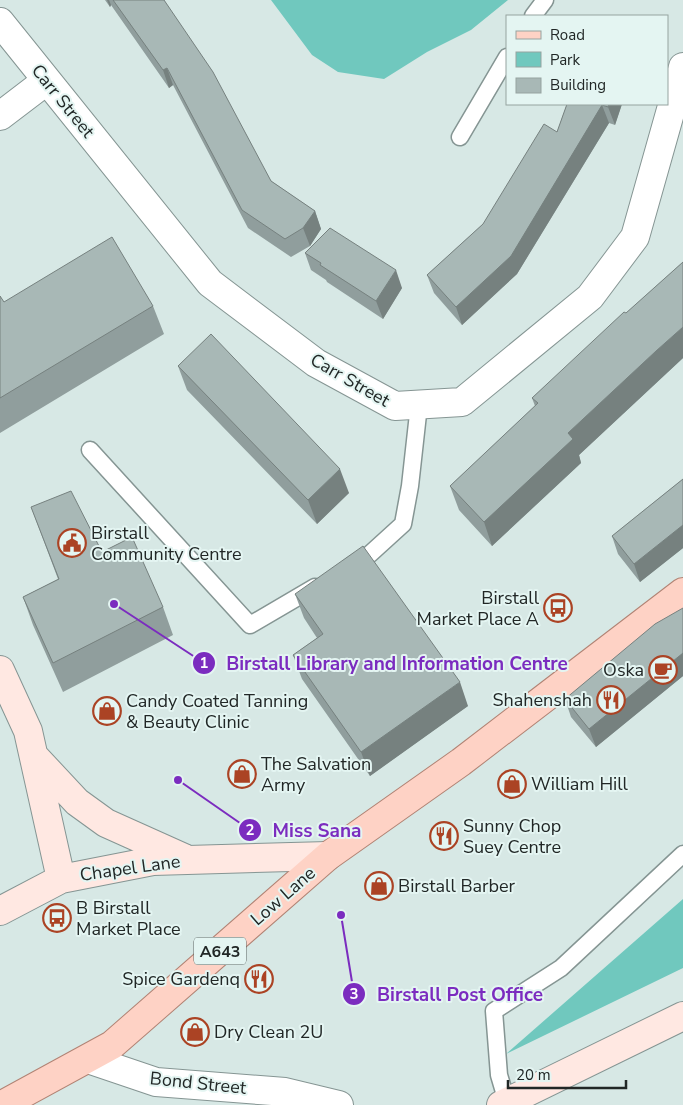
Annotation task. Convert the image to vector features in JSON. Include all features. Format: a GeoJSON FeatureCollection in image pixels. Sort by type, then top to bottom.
{"type":"FeatureCollection","features":[{"type":"Feature","properties":{"kind":"main road","name":"Low Lane"},"geometry":{"type":"LineString","coordinates":[[2,1105],[112,1045],[328,856],[461,762],[683,592]]}},
{"type":"Feature","properties":{"kind":"street","name":"Carr Street"},"geometry":{"type":"LineString","coordinates":[[0,22],[210,283],[316,363],[395,406],[462,402],[590,297],[635,237],[683,67]]}},
{"type":"Feature","properties":{"kind":"street"},"geometry":{"type":"LineString","coordinates":[[0,116],[46,81]]}},
{"type":"Feature","properties":{"kind":"street"},"geometry":{"type":"LineString","coordinates":[[0,670],[28,731],[60,879]]}},
{"type":"Feature","properties":{"kind":"street"},"geometry":{"type":"LineString","coordinates":[[33,756],[77,802],[106,823],[188,860]]}},
{"type":"Feature","properties":{"kind":"street","name":"Chapel Lane"},"geometry":{"type":"LineString","coordinates":[[0,911],[60,879],[153,861],[328,856]]}},
{"type":"Feature","properties":{"kind":"street"},"geometry":{"type":"LineString","coordinates":[[504,1104],[683,1016]]}},
{"type":"Feature","properties":{"kind":"street","name":"Bond Street"},"geometry":{"type":"LineString","coordinates":[[88,1059],[156,1082],[285,1092],[339,1105]]}},
{"type":"Feature","properties":{"kind":"lane"},"geometry":{"type":"LineString","coordinates":[[534,15],[545,0]]}},
{"type":"Feature","properties":{"kind":"lane"},"geometry":{"type":"LineString","coordinates":[[460,137],[506,59]]}},
{"type":"Feature","properties":{"kind":"lane"},"geometry":{"type":"LineString","coordinates":[[90,450],[250,625],[370,554],[403,524],[410,486],[419,405]]}},
{"type":"Feature","properties":{"kind":"lane"},"geometry":{"type":"LineString","coordinates":[[504,1104],[499,1075],[494,1011],[561,968],[683,854]]}},
{"type":"Feature","properties":{"kind":"green space"},"geometry":{"type":"Polygon","coordinates":[[[271,0],[508,0],[471,30],[427,52],[384,79],[338,72],[312,55],[271,0]]]}},
{"type":"Feature","properties":{"kind":"green space"},"geometry":{"type":"Polygon","coordinates":[[[683,899],[683,968],[506,1054],[683,899]]]}},
{"type":"Feature","properties":{"kind":"building"},"geometry":{"type":"Polygon","coordinates":[[[113,0],[164,0],[213,72],[271,181],[315,211],[303,228],[285,239],[242,210],[167,68],[163,70],[113,0]]]}},
{"type":"Feature","properties":{"kind":"building"},"geometry":{"type":"Polygon","coordinates":[[[567,105],[602,105],[511,256],[456,307],[427,275],[483,224],[544,124],[557,132],[567,105]]]}},
{"type":"Feature","properties":{"kind":"building"},"geometry":{"type":"Polygon","coordinates":[[[330,228],[396,270],[376,301],[320,265],[321,263],[305,253],[330,228]]]}},
{"type":"Feature","properties":{"kind":"building"},"geometry":{"type":"Polygon","coordinates":[[[112,237],[153,306],[0,398],[0,296],[4,302],[112,237]]]}},
{"type":"Feature","properties":{"kind":"building"},"geometry":{"type":"Polygon","coordinates":[[[683,262],[683,327],[568,433],[573,439],[484,522],[450,486],[538,403],[532,398],[624,312],[626,313],[683,262]]]}},
{"type":"Feature","properties":{"kind":"building"},"geometry":{"type":"Polygon","coordinates":[[[211,334],[340,469],[308,500],[178,366],[211,334]]]}},
{"type":"Feature","properties":{"kind":"building"},"geometry":{"type":"Polygon","coordinates":[[[683,479],[683,525],[634,564],[612,536],[683,479]]]}},
{"type":"Feature","properties":{"kind":"building"},"geometry":{"type":"Polygon","coordinates":[[[71,491],[102,552],[132,537],[163,607],[53,663],[23,597],[59,579],[31,507],[71,491]]]}},
{"type":"Feature","properties":{"kind":"building"},"geometry":{"type":"Polygon","coordinates":[[[363,546],[460,682],[361,752],[293,655],[323,634],[295,594],[363,546]]]}},
{"type":"Feature","properties":{"kind":"building"},"geometry":{"type":"Polygon","coordinates":[[[683,608],[683,653],[589,729],[565,699],[655,624],[683,608]]]}},
{"type":"Feature","properties":{"kind":"place","name":"Birstall Community Centre"},"geometry":{"type":"Point","coordinates":[72,543]}},
{"type":"Feature","properties":{"kind":"place","name":"Birstall Library and Information Centre"},"geometry":{"type":"Point","coordinates":[114,604]}},
{"type":"Feature","properties":{"kind":"place","name":"Birstall Market Place A"},"geometry":{"type":"Point","coordinates":[558,608]}},
{"type":"Feature","properties":{"kind":"place","name":"Oska"},"geometry":{"type":"Point","coordinates":[663,670]}},
{"type":"Feature","properties":{"kind":"place","name":"Shahenshah"},"geometry":{"type":"Point","coordinates":[611,700]}},
{"type":"Feature","properties":{"kind":"place","name":"Candy Coated Tanning & Beauty Clinic"},"geometry":{"type":"Point","coordinates":[107,711]}},
{"type":"Feature","properties":{"kind":"place","name":"The Salvation Army"},"geometry":{"type":"Point","coordinates":[242,774]}},
{"type":"Feature","properties":{"kind":"place","name":"Miss Sana"},"geometry":{"type":"Point","coordinates":[178,780]}},
{"type":"Feature","properties":{"kind":"place","name":"William Hill"},"geometry":{"type":"Point","coordinates":[512,784]}},
{"type":"Feature","properties":{"kind":"place","name":"Sunny Chop Suey Centre"},"geometry":{"type":"Point","coordinates":[444,836]}},
{"type":"Feature","properties":{"kind":"place","name":"Birstall Barber"},"geometry":{"type":"Point","coordinates":[379,886]}},
{"type":"Feature","properties":{"kind":"place","name":"Birstall Post Office"},"geometry":{"type":"Point","coordinates":[341,915]}},
{"type":"Feature","properties":{"kind":"place","name":"B Birstall Market Place"},"geometry":{"type":"Point","coordinates":[57,918]}},
{"type":"Feature","properties":{"kind":"place","name":"Spice Gardenq"},"geometry":{"type":"Point","coordinates":[259,979]}},
{"type":"Feature","properties":{"kind":"place","name":"Dry Clean 2U"},"geometry":{"type":"Point","coordinates":[195,1032]}}]}
